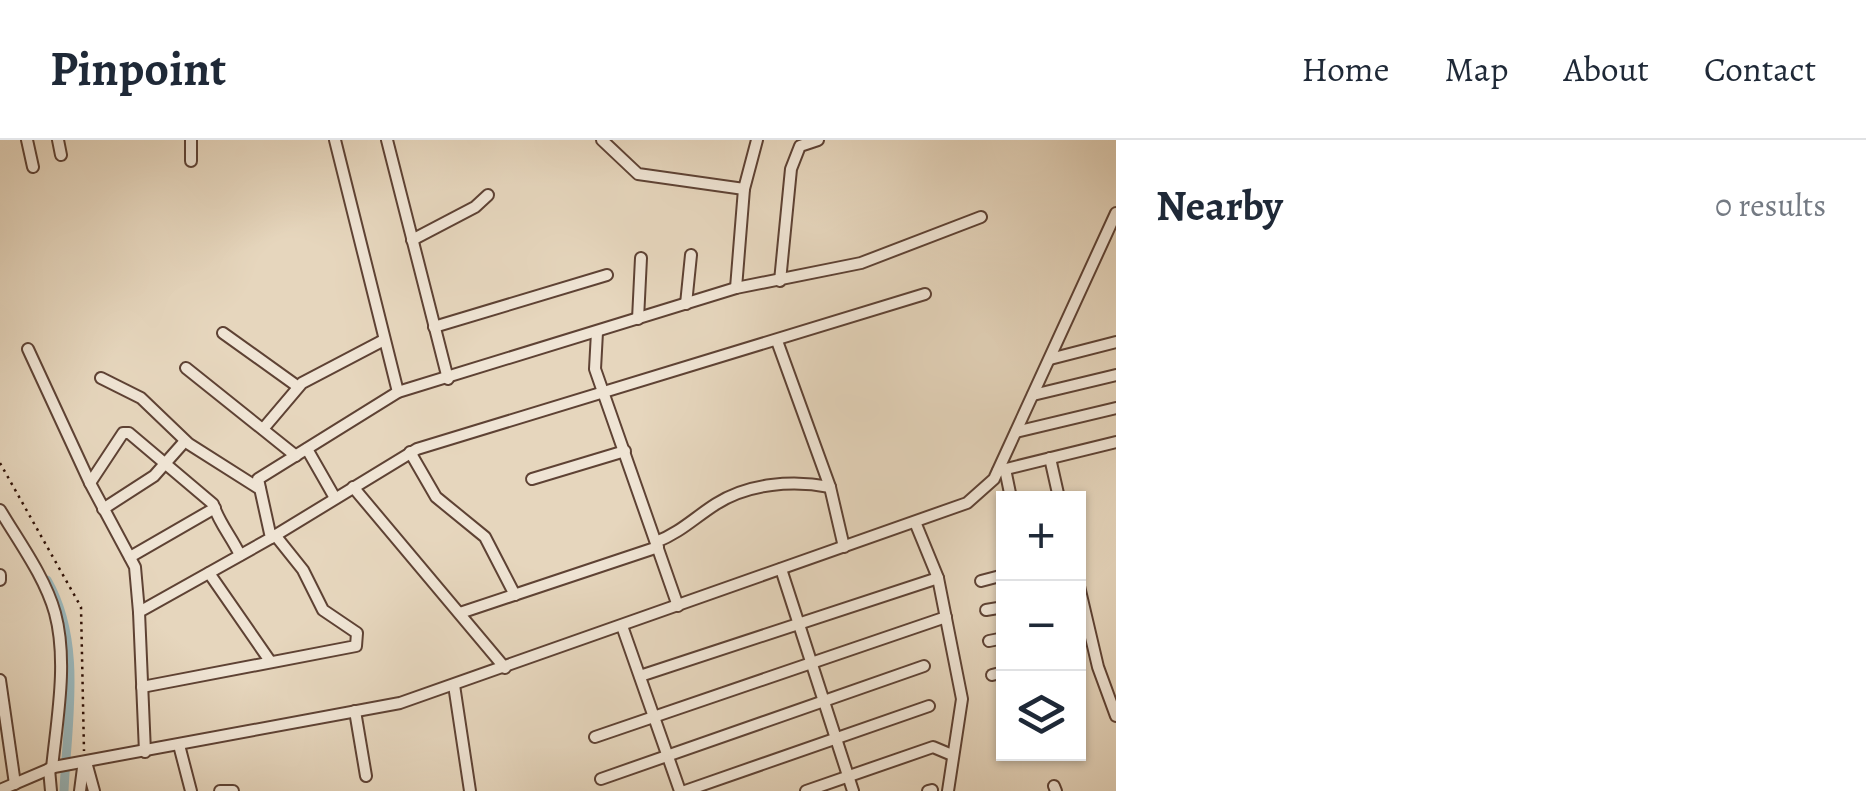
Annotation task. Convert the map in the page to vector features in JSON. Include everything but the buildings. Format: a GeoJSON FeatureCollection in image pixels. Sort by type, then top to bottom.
{"type":"FeatureCollection","features":[{"type":"Feature","properties":{"kind":"street"},"geometry":{"type":"LineString","coordinates":[[27,140],[33,167]]}},
{"type":"Feature","properties":{"kind":"street"},"geometry":{"type":"LineString","coordinates":[[58,140],[60,155]]}},
{"type":"Feature","properties":{"kind":"street"},"geometry":{"type":"LineString","coordinates":[[191,140],[191,161]]}},
{"type":"Feature","properties":{"kind":"street"},"geometry":{"type":"LineString","coordinates":[[388,140],[448,379]]}},
{"type":"Feature","properties":{"kind":"street"},"geometry":{"type":"LineString","coordinates":[[602,140],[638,174],[744,189]]}},
{"type":"Feature","properties":{"kind":"street"},"geometry":{"type":"LineString","coordinates":[[736,288],[744,189],[756,140]]}},
{"type":"Feature","properties":{"kind":"street"},"geometry":{"type":"LineString","coordinates":[[780,281],[794,156],[802,145],[818,140]]}},
{"type":"Feature","properties":{"kind":"street"},"geometry":{"type":"LineString","coordinates":[[335,141],[398,392]]}},
{"type":"Feature","properties":{"kind":"street"},"geometry":{"type":"LineString","coordinates":[[412,240],[475,207],[488,195]]}},
{"type":"Feature","properties":{"kind":"street"},"geometry":{"type":"LineString","coordinates":[[0,790],[52,768],[355,711],[454,685],[966,503],[1001,470],[1111,233],[1116,213]]}},
{"type":"Feature","properties":{"kind":"street"},"geometry":{"type":"LineString","coordinates":[[142,687],[353,648],[359,640],[354,630],[323,610],[302,570],[273,537],[258,479],[398,392],[736,288],[891,254],[981,217]]}},
{"type":"Feature","properties":{"kind":"street"},"geometry":{"type":"LineString","coordinates":[[686,304],[691,254]]}},
{"type":"Feature","properties":{"kind":"street"},"geometry":{"type":"LineString","coordinates":[[638,319],[641,258]]}},
{"type":"Feature","properties":{"kind":"street"},"geometry":{"type":"LineString","coordinates":[[434,327],[607,275]]}},
{"type":"Feature","properties":{"kind":"street"},"geometry":{"type":"LineString","coordinates":[[139,612],[273,537],[410,452],[925,294]]}},
{"type":"Feature","properties":{"kind":"street"},"geometry":{"type":"LineString","coordinates":[[223,332],[298,386]]}},
{"type":"Feature","properties":{"kind":"street"},"geometry":{"type":"LineString","coordinates":[[597,332],[594,362],[678,606]]}},
{"type":"Feature","properties":{"kind":"street"},"geometry":{"type":"LineString","coordinates":[[263,429],[298,386],[384,340]]}},
{"type":"Feature","properties":{"kind":"street"},"geometry":{"type":"LineString","coordinates":[[777,341],[830,487],[844,547]]}},
{"type":"Feature","properties":{"kind":"street"},"geometry":{"type":"LineString","coordinates":[[1050,359],[1116,342]]}},
{"type":"Feature","properties":{"kind":"street"},"geometry":{"type":"LineString","coordinates":[[28,349],[90,483],[130,558],[139,612],[144,752]]}},
{"type":"Feature","properties":{"kind":"street"},"geometry":{"type":"LineString","coordinates":[[186,368],[296,456]]}},
{"type":"Feature","properties":{"kind":"street"},"geometry":{"type":"LineString","coordinates":[[1033,395],[1116,375]]}},
{"type":"Feature","properties":{"kind":"street"},"geometry":{"type":"LineString","coordinates":[[102,378],[141,398],[185,441],[260,488]]}},
{"type":"Feature","properties":{"kind":"street"},"geometry":{"type":"LineString","coordinates":[[1016,432],[1116,408]]}},
{"type":"Feature","properties":{"kind":"street"},"geometry":{"type":"LineString","coordinates":[[90,483],[126,432],[214,508],[217,520],[228,528],[240,555]]}},
{"type":"Feature","properties":{"kind":"street"},"geometry":{"type":"LineString","coordinates":[[103,509],[137,489],[185,441]]}},
{"type":"Feature","properties":{"kind":"street"},"geometry":{"type":"LineString","coordinates":[[1001,470],[1116,442]]}},
{"type":"Feature","properties":{"kind":"street"},"geometry":{"type":"LineString","coordinates":[[307,449],[335,498]]}},
{"type":"Feature","properties":{"kind":"street"},"geometry":{"type":"LineString","coordinates":[[532,479],[625,451]]}},
{"type":"Feature","properties":{"kind":"street"},"geometry":{"type":"LineString","coordinates":[[410,452],[436,497],[485,537],[515,594]]}},
{"type":"Feature","properties":{"kind":"street"},"geometry":{"type":"LineString","coordinates":[[1050,458],[1057,491]]}},
{"type":"Feature","properties":{"kind":"street"},"geometry":{"type":"LineString","coordinates":[[1001,470],[1008,491]]}},
{"type":"Feature","properties":{"kind":"street"},"geometry":{"type":"LineString","coordinates":[[460,613],[657,544],[685,530],[722,501],[768,485],[804,482],[830,487]]}},
{"type":"Feature","properties":{"kind":"street"},"geometry":{"type":"LineString","coordinates":[[353,487],[505,668]]}},
{"type":"Feature","properties":{"kind":"street"},"geometry":{"type":"LineString","coordinates":[[130,558],[214,508]]}},
{"type":"Feature","properties":{"kind":"street"},"geometry":{"type":"LineString","coordinates":[[0,510],[48,594],[57,623],[58,712],[51,791]]}},
{"type":"Feature","properties":{"kind":"street"},"geometry":{"type":"LineString","coordinates":[[915,522],[938,578],[963,704],[948,791]]}},
{"type":"Feature","properties":{"kind":"street"},"geometry":{"type":"LineString","coordinates":[[780,569],[854,791]]}},
{"type":"Feature","properties":{"kind":"street"},"geometry":{"type":"LineString","coordinates":[[210,572],[270,661]]}},
{"type":"Feature","properties":{"kind":"street"},"geometry":{"type":"LineString","coordinates":[[981,580],[996,577]]}},
{"type":"Feature","properties":{"kind":"street"},"geometry":{"type":"LineString","coordinates":[[640,676],[938,578]]}},
{"type":"Feature","properties":{"kind":"street"},"geometry":{"type":"LineString","coordinates":[[986,610],[996,608]]}},
{"type":"Feature","properties":{"kind":"street"},"geometry":{"type":"LineString","coordinates":[[594,737],[946,617]]}},
{"type":"Feature","properties":{"kind":"street"},"geometry":{"type":"LineString","coordinates":[[622,626],[682,791],[929,706]]}},
{"type":"Feature","properties":{"kind":"street"},"geometry":{"type":"LineString","coordinates":[[1086,629],[1116,716]]}},
{"type":"Feature","properties":{"kind":"street"},"geometry":{"type":"LineString","coordinates":[[989,641],[996,640]]}},
{"type":"Feature","properties":{"kind":"street"},"geometry":{"type":"LineString","coordinates":[[1086,655],[1095,653]]}},
{"type":"Feature","properties":{"kind":"street"},"geometry":{"type":"LineString","coordinates":[[601,779],[924,666]]}},
{"type":"Feature","properties":{"kind":"street"},"geometry":{"type":"LineString","coordinates":[[0,680],[15,784]]}},
{"type":"Feature","properties":{"kind":"street"},"geometry":{"type":"LineString","coordinates":[[454,685],[470,791]]}},
{"type":"Feature","properties":{"kind":"street"},"geometry":{"type":"LineString","coordinates":[[355,711],[366,776]]}},
{"type":"Feature","properties":{"kind":"street"},"geometry":{"type":"LineString","coordinates":[[179,745],[191,791]]}},
{"type":"Feature","properties":{"kind":"street"},"geometry":{"type":"LineString","coordinates":[[806,791],[933,746],[952,755]]}},
{"type":"Feature","properties":{"kind":"street"},"geometry":{"type":"LineString","coordinates":[[80,791],[83,762]]}},
{"type":"Feature","properties":{"kind":"street"},"geometry":{"type":"LineString","coordinates":[[83,762],[94,791]]}},
{"type":"Feature","properties":{"kind":"street"},"geometry":{"type":"LineString","coordinates":[[220,791],[234,791]]}},
{"type":"Feature","properties":{"kind":"waterway"},"geometry":{"type":"LineString","coordinates":[[47,580],[58,604],[69,656],[64,791]]}}]}
